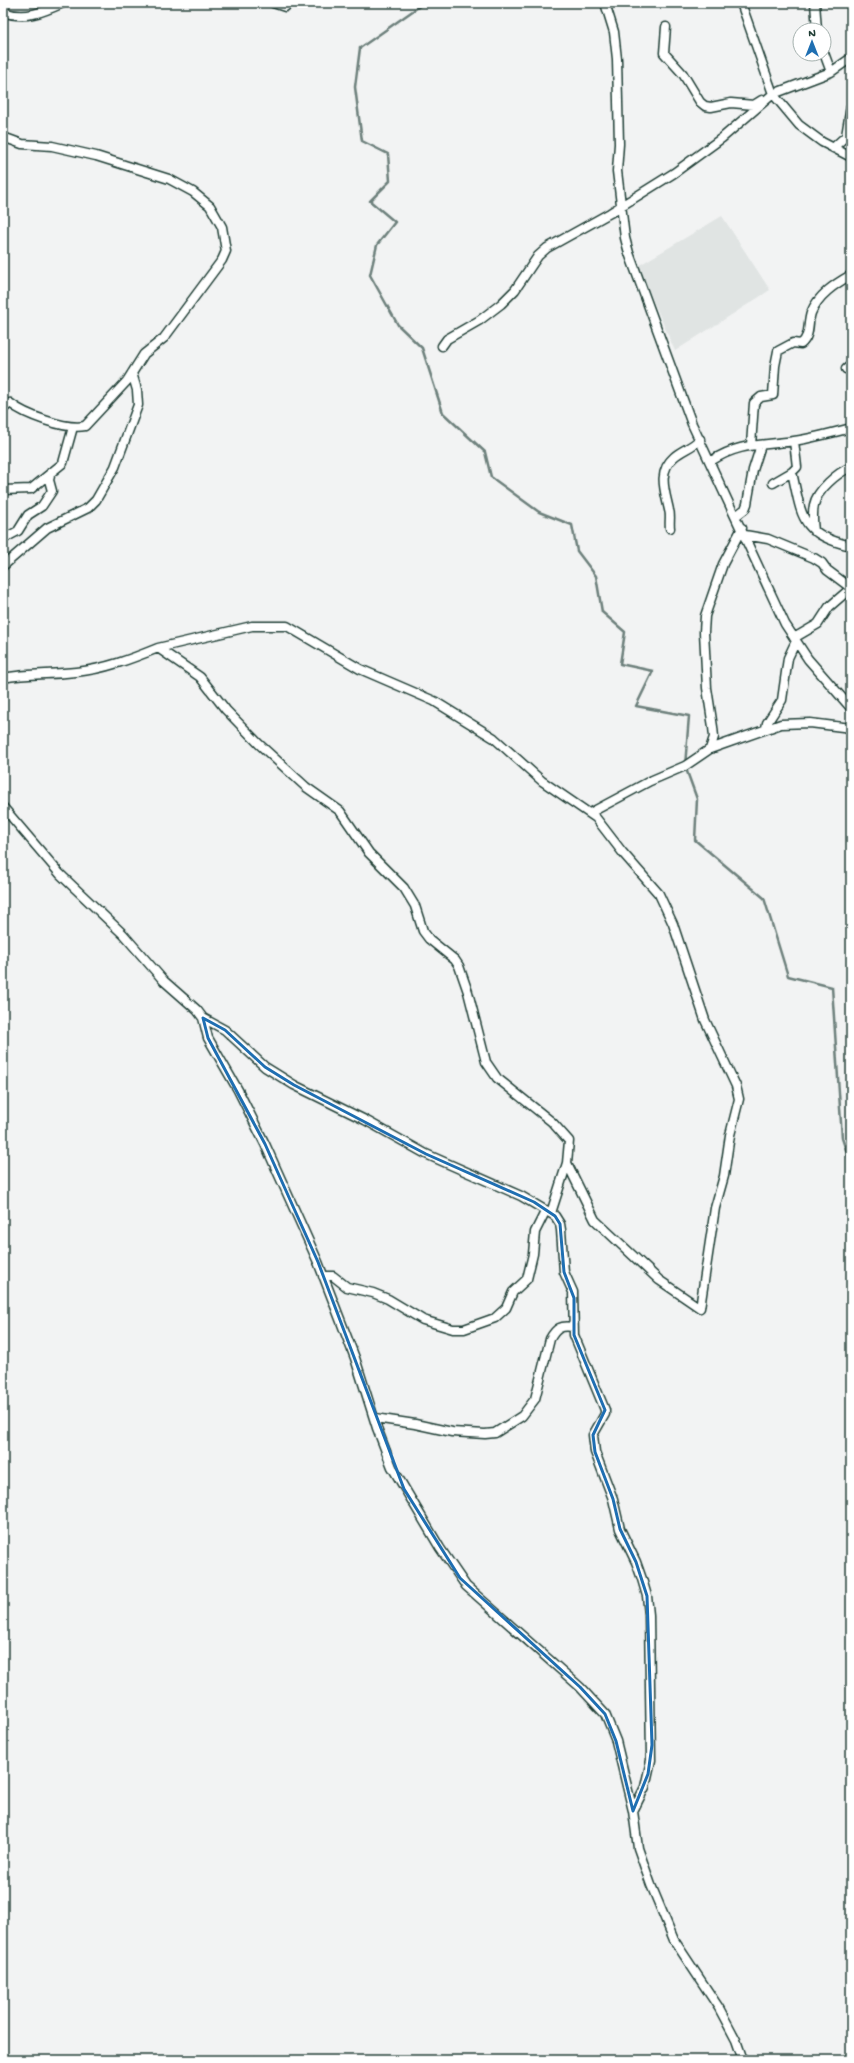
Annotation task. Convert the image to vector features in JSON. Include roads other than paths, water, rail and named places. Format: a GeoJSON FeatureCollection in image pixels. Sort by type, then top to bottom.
{"type":"FeatureCollection","features":[{"type":"Feature","properties":{"kind":"street"},"geometry":{"type":"LineString","coordinates":[[50,8],[59,3]]}},
{"type":"Feature","properties":{"kind":"street"},"geometry":{"type":"LineString","coordinates":[[3,12],[23,16],[63,3]]}},
{"type":"Feature","properties":{"kind":"street"},"geometry":{"type":"LineString","coordinates":[[273,3],[285,7],[290,3]]}},
{"type":"Feature","properties":{"kind":"street"},"geometry":{"type":"LineString","coordinates":[[605,3],[614,32],[617,59],[619,144],[617,171],[620,206],[629,253],[692,424],[711,461],[774,600],[795,640],[808,659],[851,708]]}},
{"type":"Feature","properties":{"kind":"street"},"geometry":{"type":"LineString","coordinates":[[741,3],[773,94],[799,125],[822,142],[851,157]]}},
{"type":"Feature","properties":{"kind":"street"},"geometry":{"type":"LineString","coordinates":[[815,3],[816,22]]}},
{"type":"Feature","properties":{"kind":"street"},"geometry":{"type":"LineString","coordinates":[[666,27],[664,53],[683,74],[703,105],[710,107],[730,103],[754,105],[773,94],[831,72],[851,58]]}},
{"type":"Feature","properties":{"kind":"street"},"geometry":{"type":"LineString","coordinates":[[827,62],[831,72]]}},
{"type":"Feature","properties":{"kind":"street"},"geometry":{"type":"LineString","coordinates":[[442,346],[447,339],[480,320],[501,304],[514,290],[534,261],[544,250],[620,206],[692,160],[722,138],[773,94]]}},
{"type":"Feature","properties":{"kind":"street"},"geometry":{"type":"LineString","coordinates":[[833,148],[846,136],[851,106]]}},
{"type":"Feature","properties":{"kind":"street"},"geometry":{"type":"LineString","coordinates":[[3,137],[22,144],[52,146],[96,156],[169,179],[193,192],[210,206],[215,213],[224,236],[226,251],[224,256],[164,338],[144,354],[122,387],[87,424],[84,426],[73,427],[22,411],[11,403],[8,404],[3,410]]}},
{"type":"Feature","properties":{"kind":"street"},"geometry":{"type":"LineString","coordinates":[[751,445],[754,403],[761,398],[773,395],[775,360],[778,351],[793,343],[801,344],[806,340],[811,314],[815,305],[828,290],[851,275]]}},
{"type":"Feature","properties":{"kind":"street"},"geometry":{"type":"LineString","coordinates":[[3,566],[48,528],[88,508],[96,500],[114,467],[138,405],[137,390],[132,373]]}},
{"type":"Feature","properties":{"kind":"street"},"geometry":{"type":"LineString","coordinates":[[3,490],[27,491],[35,487],[64,461],[73,427]]}},
{"type":"Feature","properties":{"kind":"street"},"geometry":{"type":"LineString","coordinates":[[711,461],[726,452],[751,445],[794,441],[851,428]]}},
{"type":"Feature","properties":{"kind":"street"},"geometry":{"type":"LineString","coordinates":[[670,528],[670,511],[663,490],[664,472],[667,464],[675,456],[700,439]]}},
{"type":"Feature","properties":{"kind":"street"},"geometry":{"type":"LineString","coordinates":[[773,483],[792,472],[797,464],[794,441]]}},
{"type":"Feature","properties":{"kind":"street"},"geometry":{"type":"LineString","coordinates":[[736,516],[745,509],[747,504],[753,470],[761,445]]}},
{"type":"Feature","properties":{"kind":"street"},"geometry":{"type":"LineString","coordinates":[[814,531],[813,507],[817,499],[838,474],[851,467]]}},
{"type":"Feature","properties":{"kind":"street"},"geometry":{"type":"LineString","coordinates":[[3,539],[15,533],[29,514],[43,504],[52,491],[50,480],[51,472]]}},
{"type":"Feature","properties":{"kind":"street"},"geometry":{"type":"LineString","coordinates":[[792,472],[803,517],[814,531],[851,546]]}},
{"type":"Feature","properties":{"kind":"street"},"geometry":{"type":"LineString","coordinates":[[744,532],[768,539],[814,558],[822,563],[830,573],[851,588],[829,607],[818,624],[795,640],[787,662],[782,700],[767,723],[766,728]]}},
{"type":"Feature","properties":{"kind":"street"},"geometry":{"type":"LineString","coordinates":[[710,750],[714,737],[707,688],[704,632],[705,616],[723,564],[744,532]]}},
{"type":"Feature","properties":{"kind":"street"},"geometry":{"type":"LineString","coordinates":[[3,678],[34,673],[87,671],[111,666],[158,648],[252,626],[287,626],[360,669],[434,701],[471,722],[503,744],[552,790],[590,813],[604,827],[623,853],[652,885],[664,901],[691,972],[705,1020],[738,1094],[738,1106],[730,1135],[724,1176],[715,1208],[700,1308],[655,1276],[599,1224],[567,1163]]}},
{"type":"Feature","properties":{"kind":"street"},"geometry":{"type":"LineString","coordinates":[[158,648],[200,677],[226,710],[259,744],[306,787],[340,811],[370,853],[404,888],[415,906],[423,931],[429,939],[459,966],[468,992],[486,1062],[490,1069],[497,1078],[563,1133],[569,1141],[567,1163],[548,1211],[534,1232],[533,1254],[527,1279],[513,1292],[506,1308],[495,1318],[464,1329],[453,1329],[423,1320],[388,1299],[373,1293],[347,1287],[333,1276],[323,1276]]}},
{"type":"Feature","properties":{"kind":"street"},"geometry":{"type":"LineString","coordinates":[[590,813],[650,781],[685,766],[710,750],[766,728],[781,724],[802,722],[851,728]]}},
{"type":"Feature","properties":{"kind":"street"},"geometry":{"type":"LineString","coordinates":[[3,808],[60,874],[123,934],[164,981],[203,1018],[225,1030],[265,1068],[294,1085],[365,1120],[426,1154],[508,1190],[548,1211],[560,1224],[564,1272],[573,1292],[574,1298],[573,1326],[576,1342],[586,1360],[605,1410],[605,1414],[593,1435],[596,1458],[613,1499],[620,1529],[636,1562],[647,1596],[650,1641],[652,1752],[645,1787],[632,1811]]}},
{"type":"Feature","properties":{"kind":"street"},"geometry":{"type":"LineString","coordinates":[[203,1018],[208,1038],[238,1090],[265,1144],[323,1276],[390,1461],[404,1489],[460,1578],[474,1594],[580,1687],[605,1714],[616,1741],[642,1862],[668,1928],[683,1956],[711,1995],[729,2026],[743,2060]]}},
{"type":"Feature","properties":{"kind":"street"},"geometry":{"type":"LineString","coordinates":[[375,1418],[415,1424],[452,1432],[485,1434],[495,1433],[522,1416],[531,1407],[538,1390],[552,1335],[561,1326],[573,1326]]}},
{"type":"Feature","properties":{"kind":"waterway"},"geometry":{"type":"LineString","coordinates":[[424,3],[360,48],[355,87],[362,141],[388,154],[390,181],[370,201],[395,222],[377,245],[370,275],[398,325],[422,348],[443,413],[485,452],[491,477],[539,512],[572,525],[577,551],[596,576],[602,612],[625,632],[620,664],[653,671],[636,706],[689,716],[685,766],[697,799],[695,840],[764,898],[788,976],[832,987],[842,1138],[851,1165]]}}]}
